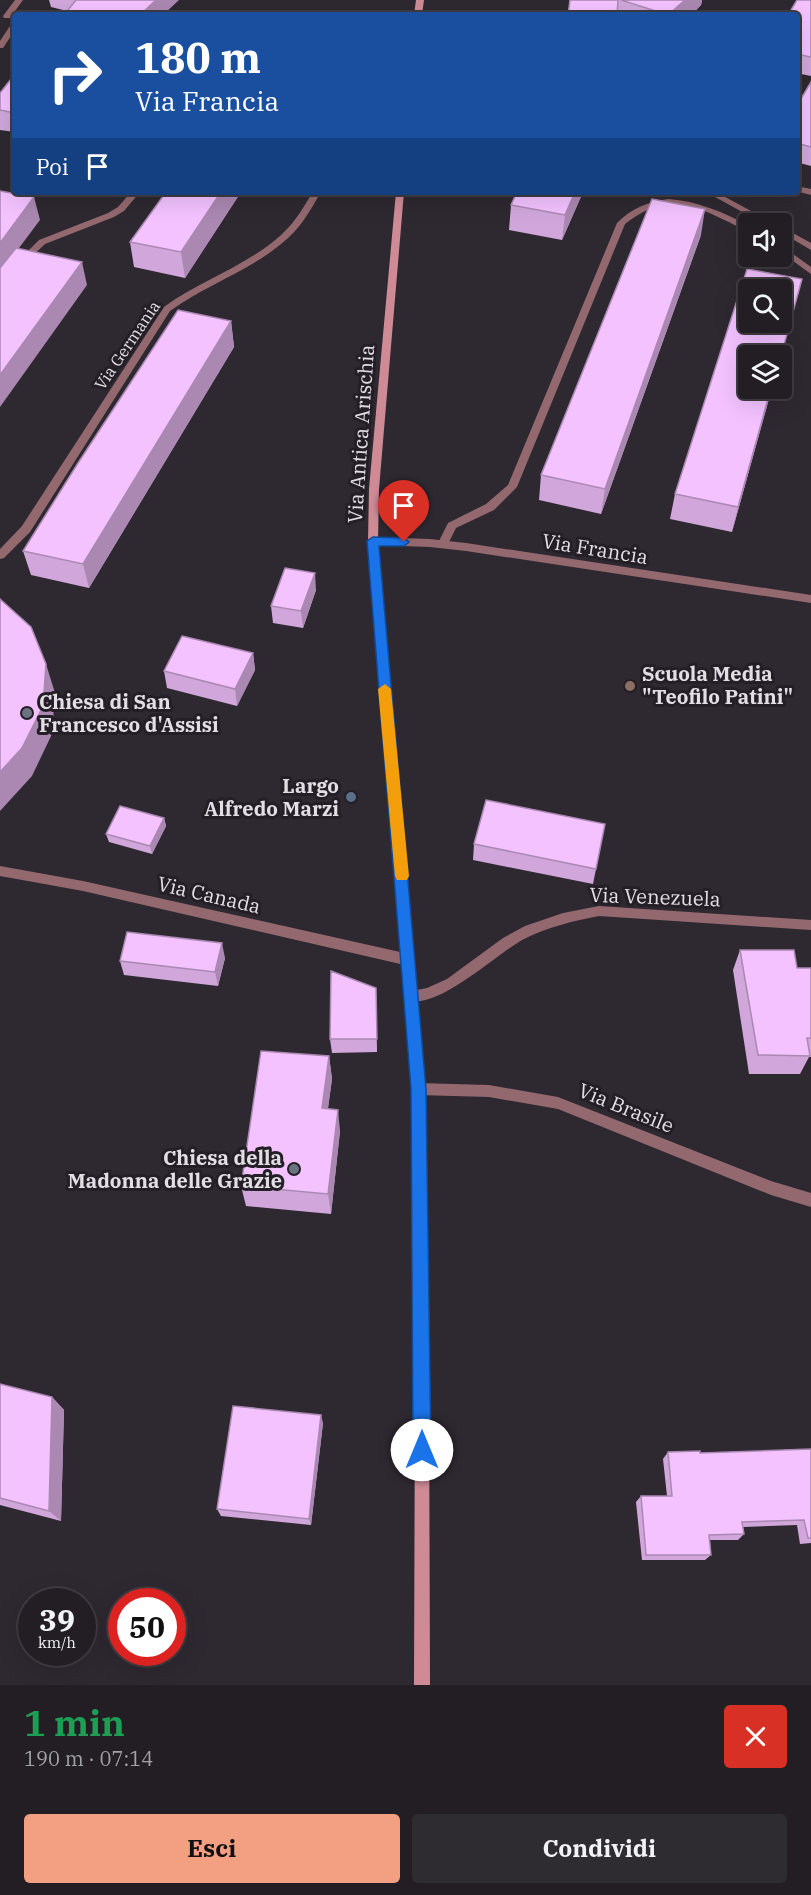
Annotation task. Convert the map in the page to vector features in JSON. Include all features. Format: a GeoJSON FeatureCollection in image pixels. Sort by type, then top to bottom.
{"type":"FeatureCollection","features":[{"type":"Feature","properties":{"kind":"main road","name":"Via Antica Arischia"},"geometry":{"type":"LineString","coordinates":[[400,195],[374,489],[373,541],[418,1089],[422,1380],[422,1685]]}},
{"type":"Feature","properties":{"kind":"street"},"geometry":{"type":"LineString","coordinates":[[7,16],[19,0]]}},
{"type":"Feature","properties":{"kind":"street"},"geometry":{"type":"LineString","coordinates":[[0,46],[12,29]]}},
{"type":"Feature","properties":{"kind":"street"},"geometry":{"type":"LineString","coordinates":[[15,271],[29,253],[42,242],[111,215],[121,209],[133,195]]}},
{"type":"Feature","properties":{"kind":"street","name":"Via Germania"},"geometry":{"type":"LineString","coordinates":[[0,555],[26,530],[167,309],[194,289],[279,241],[297,223],[315,195]]}},
{"type":"Feature","properties":{"kind":"street"},"geometry":{"type":"LineString","coordinates":[[716,195],[750,213]]}},
{"type":"Feature","properties":{"kind":"street"},"geometry":{"type":"LineString","coordinates":[[442,544],[452,526],[490,507],[512,488],[621,223],[632,213],[648,206],[681,200],[719,213],[738,223]]}},
{"type":"Feature","properties":{"kind":"street"},"geometry":{"type":"LineString","coordinates":[[792,236],[811,247]]}},
{"type":"Feature","properties":{"kind":"street"},"geometry":{"type":"LineString","coordinates":[[792,257],[811,271]]}},
{"type":"Feature","properties":{"kind":"street","name":"Via Francia"},"geometry":{"type":"LineString","coordinates":[[373,541],[442,544],[811,599]]}},
{"type":"Feature","properties":{"kind":"street","name":"Via Canada"},"geometry":{"type":"LineString","coordinates":[[0,871],[83,886],[409,960]]}},
{"type":"Feature","properties":{"kind":"street","name":"Via Venezuela"},"geometry":{"type":"LineString","coordinates":[[412,996],[439,991],[506,943],[536,926],[566,916],[598,911],[811,925]]}},
{"type":"Feature","properties":{"kind":"street","name":"Via Brasile"},"geometry":{"type":"LineString","coordinates":[[418,1089],[485,1089],[521,1094],[558,1103],[771,1188],[811,1200]]}},
{"type":"Feature","properties":{"kind":"building"},"geometry":{"type":"Polygon","coordinates":[[[76,0],[156,0],[143,12],[66,12],[76,0]]]}},
{"type":"Feature","properties":{"kind":"building"},"geometry":{"type":"Polygon","coordinates":[[[570,0],[618,0],[617,12],[568,12],[570,0]]]}},
{"type":"Feature","properties":{"kind":"building"},"geometry":{"type":"Polygon","coordinates":[[[621,0],[685,0],[671,12],[659,12],[621,0]]]}},
{"type":"Feature","properties":{"kind":"building"},"geometry":{"type":"Polygon","coordinates":[[[797,0],[811,0],[811,57],[800,55],[800,12],[790,12],[797,0]]]}},
{"type":"Feature","properties":{"kind":"building"},"geometry":{"type":"Polygon","coordinates":[[[12,78],[12,112],[0,110],[0,93],[12,78]]]}},
{"type":"Feature","properties":{"kind":"building"},"geometry":{"type":"Polygon","coordinates":[[[811,82],[811,147],[800,144],[800,100],[811,82]]]}},
{"type":"Feature","properties":{"kind":"building"},"geometry":{"type":"Polygon","coordinates":[[[0,191],[12,195],[34,197],[0,243],[0,191]]]}},
{"type":"Feature","properties":{"kind":"building"},"geometry":{"type":"Polygon","coordinates":[[[164,195],[219,195],[181,252],[130,242],[164,195]]]}},
{"type":"Feature","properties":{"kind":"building"},"geometry":{"type":"Polygon","coordinates":[[[516,195],[574,195],[565,215],[511,205],[516,195]]]}},
{"type":"Feature","properties":{"kind":"building"},"geometry":{"type":"Polygon","coordinates":[[[652,199],[705,209],[605,489],[541,475],[652,199]]]}},
{"type":"Feature","properties":{"kind":"building"},"geometry":{"type":"Polygon","coordinates":[[[16,248],[82,262],[0,375],[0,268],[16,248]]]}},
{"type":"Feature","properties":{"kind":"building"},"geometry":{"type":"Polygon","coordinates":[[[747,269],[802,279],[792,316],[792,279],[744,279],[747,269]]]}},
{"type":"Feature","properties":{"kind":"building"},"geometry":{"type":"Polygon","coordinates":[[[738,297],[738,333],[787,333],[784,345],[738,345],[738,399],[768,399],[738,507],[675,494],[738,297]]]}},
{"type":"Feature","properties":{"kind":"building"},"geometry":{"type":"Polygon","coordinates":[[[178,310],[231,321],[83,564],[23,551],[78,463],[178,310]]]}},
{"type":"Feature","properties":{"kind":"building"},"geometry":{"type":"Polygon","coordinates":[[[285,568],[315,573],[301,611],[271,606],[285,568]]]}},
{"type":"Feature","properties":{"kind":"building","name":"Chiesa di San Francesco d'Assisi"},"geometry":{"type":"Polygon","coordinates":[[[0,599],[31,627],[46,664],[43,706],[22,748],[0,772],[0,599]]]}},
{"type":"Feature","properties":{"kind":"building"},"geometry":{"type":"Polygon","coordinates":[[[182,636],[253,653],[235,689],[164,671],[182,636]]]}},
{"type":"Feature","properties":{"kind":"building"},"geometry":{"type":"Polygon","coordinates":[[[486,800],[605,824],[596,869],[474,844],[486,800]]]}},
{"type":"Feature","properties":{"kind":"building"},"geometry":{"type":"Polygon","coordinates":[[[120,806],[164,818],[150,846],[106,834],[120,806]]]}},
{"type":"Feature","properties":{"kind":"building"},"geometry":{"type":"Polygon","coordinates":[[[127,932],[222,943],[215,972],[120,961],[127,932]]]}},
{"type":"Feature","properties":{"kind":"building"},"geometry":{"type":"Polygon","coordinates":[[[740,950],[794,950],[797,968],[811,968],[811,1038],[807,1038],[810,1056],[758,1055],[740,950]]]}},
{"type":"Feature","properties":{"kind":"building"},"geometry":{"type":"Polygon","coordinates":[[[331,971],[376,988],[377,1039],[330,1039],[331,971]]]}},
{"type":"Feature","properties":{"kind":"building","name":"Chiesa della Madonna delle Grazie"},"geometry":{"type":"Polygon","coordinates":[[[261,1051],[329,1056],[322,1108],[338,1110],[328,1194],[241,1186],[261,1051]]]}},
{"type":"Feature","properties":{"kind":"building"},"geometry":{"type":"Polygon","coordinates":[[[0,1384],[52,1397],[49,1511],[0,1498],[0,1384]]]}},
{"type":"Feature","properties":{"kind":"building"},"geometry":{"type":"Polygon","coordinates":[[[233,1406],[321,1415],[309,1519],[217,1509],[233,1406]]]}},
{"type":"Feature","properties":{"kind":"building"},"geometry":{"type":"Polygon","coordinates":[[[811,1449],[811,1538],[808,1538],[804,1520],[742,1522],[744,1534],[709,1535],[711,1555],[646,1555],[641,1496],[672,1496],[668,1452],[811,1449]]]}},
{"type":"Feature","properties":{"kind":"slow traffic"},"geometry":{"type":"LineString","coordinates":[[385,689],[402,876]]}},
{"type":"Feature","properties":{"kind":"place","name":"Scuola Media \"Teofilo Patini\""},"geometry":{"type":"Point","coordinates":[630,686]}},
{"type":"Feature","properties":{"kind":"place","name":"Chiesa di San Francesco d'Assisi"},"geometry":{"type":"Point","coordinates":[27,713]}},
{"type":"Feature","properties":{"kind":"place","name":"Largo Alfredo Marzi"},"geometry":{"type":"Point","coordinates":[351,797]}},
{"type":"Feature","properties":{"kind":"place","name":"Chiesa della Madonna delle Grazie"},"geometry":{"type":"Point","coordinates":[294,1169]}},
{"type":"Feature","properties":{"kind":"route"},"geometry":{"type":"LineString","coordinates":[[404,542],[373,541],[418,1089],[422,1450]]}}]}
